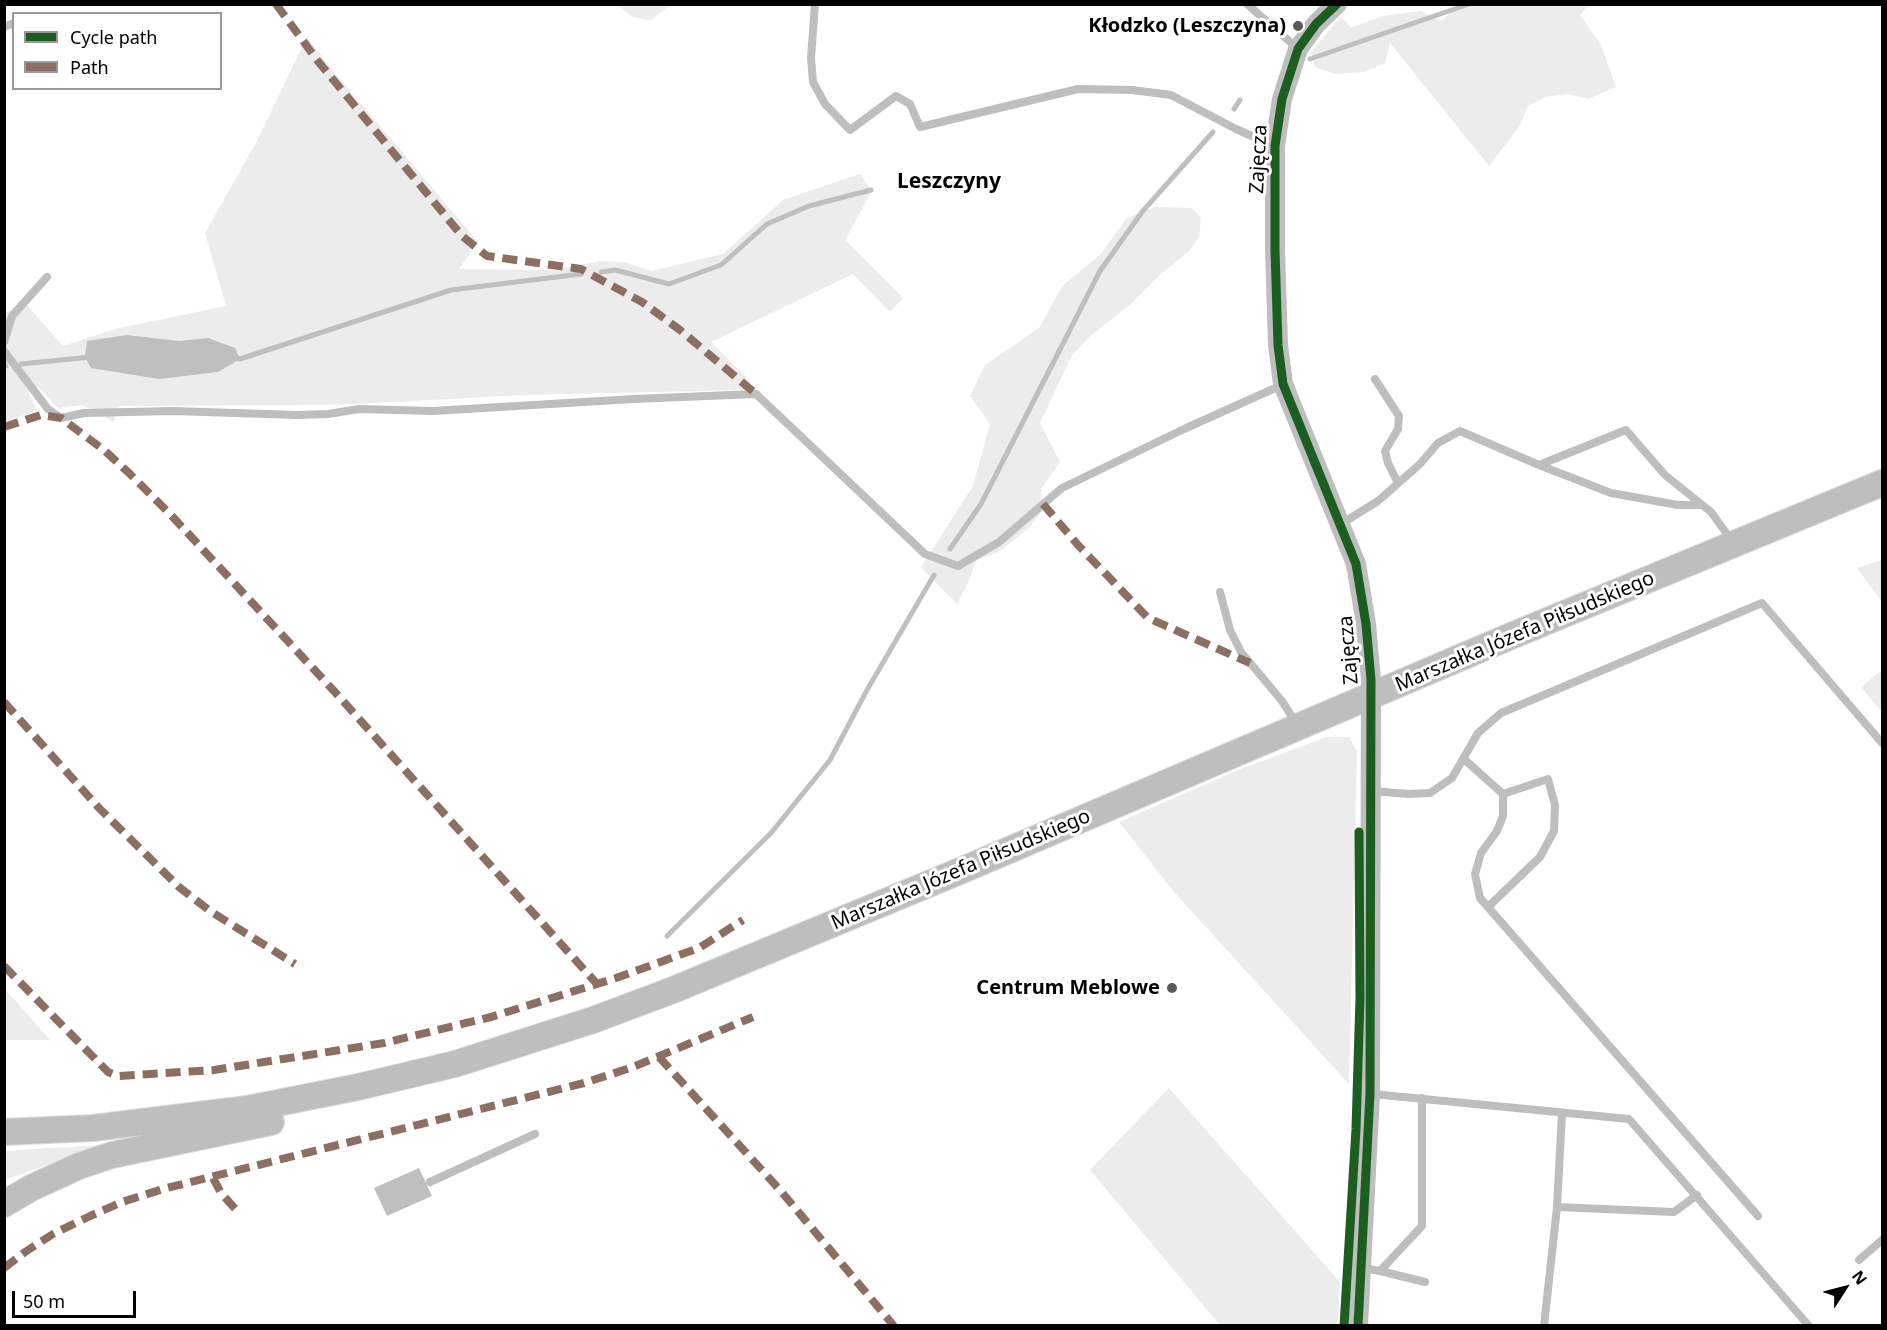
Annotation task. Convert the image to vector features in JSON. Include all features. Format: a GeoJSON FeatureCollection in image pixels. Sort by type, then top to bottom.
{"type":"FeatureCollection","features":[{"type":"Feature","properties":{"kind":"highway","name":"Marszałka Józefa Piłsudskiego"},"geometry":{"type":"LineString","coordinates":[[4,1132],[93,1128],[247,1109],[358,1087],[455,1064],[593,1020],[673,990],[970,867],[1512,636],[1882,483]]}},
{"type":"Feature","properties":{"kind":"highway"},"geometry":{"type":"LineString","coordinates":[[4,1204],[31,1188],[79,1166],[112,1155],[374,1098],[428,1080],[455,1064]]}},
{"type":"Feature","properties":{"kind":"street","name":"Zajęcza"},"geometry":{"type":"LineString","coordinates":[[1337,4],[1316,24],[1298,49],[1282,99],[1275,146],[1278,333],[1283,384],[1356,564],[1366,624],[1371,697],[1372,791],[1371,1269],[1358,1326]]}},
{"type":"Feature","properties":{"kind":"lane"},"geometry":{"type":"LineString","coordinates":[[815,4],[811,58],[813,82],[825,104],[850,130],[896,96],[910,104],[920,127],[1078,89],[1137,90],[1171,96],[1275,146]]}},
{"type":"Feature","properties":{"kind":"lane"},"geometry":{"type":"LineString","coordinates":[[1247,4],[1298,49]]}},
{"type":"Feature","properties":{"kind":"lane"},"geometry":{"type":"LineString","coordinates":[[4,342],[12,316],[47,277]]}},
{"type":"Feature","properties":{"kind":"lane"},"geometry":{"type":"LineString","coordinates":[[4,351],[48,409],[61,418],[84,413],[173,411],[297,415],[328,414],[359,409],[434,411],[756,394],[926,554],[958,566],[999,542],[1062,488],[1283,384]]}},
{"type":"Feature","properties":{"kind":"lane"},"geometry":{"type":"LineString","coordinates":[[1375,379],[1400,416],[1398,429],[1385,451],[1398,483]]}},
{"type":"Feature","properties":{"kind":"lane"},"geometry":{"type":"LineString","coordinates":[[1539,465],[1626,430],[1665,475],[1711,512],[1734,544]]}},
{"type":"Feature","properties":{"kind":"lane"},"geometry":{"type":"LineString","coordinates":[[1340,524],[1378,501],[1420,464],[1438,443],[1460,431],[1611,493],[1678,505],[1702,505]]}},
{"type":"Feature","properties":{"kind":"lane"},"geometry":{"type":"LineString","coordinates":[[1220,592],[1230,630],[1241,652],[1282,701],[1298,727]]}},
{"type":"Feature","properties":{"kind":"lane"},"geometry":{"type":"LineString","coordinates":[[1372,791],[1430,793],[1452,778],[1465,760],[1478,733],[1501,713],[1762,603],[1882,742]]}},
{"type":"Feature","properties":{"kind":"lane"},"geometry":{"type":"LineString","coordinates":[[1465,760],[1503,794],[1503,816],[1497,831],[1481,853],[1475,874],[1480,898],[1758,1216]]}},
{"type":"Feature","properties":{"kind":"lane"},"geometry":{"type":"LineString","coordinates":[[1488,907],[1540,857],[1554,831],[1555,805],[1548,779],[1503,794]]}},
{"type":"Feature","properties":{"kind":"lane"},"geometry":{"type":"LineString","coordinates":[[1370,1094],[1629,1119],[1809,1326]]}},
{"type":"Feature","properties":{"kind":"lane"},"geometry":{"type":"LineString","coordinates":[[1371,1269],[1422,1226],[1422,1098]]}},
{"type":"Feature","properties":{"kind":"lane"},"geometry":{"type":"LineString","coordinates":[[1544,1326],[1557,1207],[1562,1113]]}},
{"type":"Feature","properties":{"kind":"lane"},"geometry":{"type":"LineString","coordinates":[[430,1182],[535,1134]]}},
{"type":"Feature","properties":{"kind":"lane"},"geometry":{"type":"LineString","coordinates":[[1557,1207],[1674,1212],[1697,1195]]}},
{"type":"Feature","properties":{"kind":"lane"},"geometry":{"type":"LineString","coordinates":[[1859,1260],[1882,1240]]}},
{"type":"Feature","properties":{"kind":"lane"},"geometry":{"type":"LineString","coordinates":[[1371,1269],[1425,1282]]}},
{"type":"Feature","properties":{"kind":"shaded area"},"geometry":{"type":"Polygon","coordinates":[[[1460,4],[1590,5],[1580,15],[1601,45],[1616,87],[1588,99],[1569,94],[1545,97],[1528,106],[1519,127],[1489,166],[1390,43],[1385,63],[1364,72],[1335,74],[1315,67],[1311,52],[1341,16],[1351,28],[1383,16],[1421,11],[1441,21],[1460,4]]]}},
{"type":"Feature","properties":{"kind":"shaded area"},"geometry":{"type":"Polygon","coordinates":[[[618,5],[670,5],[651,20],[632,17],[618,5]]]}},
{"type":"Feature","properties":{"kind":"shaded area"},"geometry":{"type":"Polygon","coordinates":[[[307,37],[478,242],[459,269],[553,270],[600,261],[625,262],[651,271],[723,254],[783,200],[860,174],[872,191],[845,240],[903,298],[890,312],[853,274],[711,342],[751,382],[743,390],[525,395],[335,405],[117,406],[114,422],[82,405],[58,408],[38,387],[28,392],[37,411],[5,421],[5,313],[26,304],[63,346],[115,329],[226,306],[205,233],[256,143],[307,37]]]}},
{"type":"Feature","properties":{"kind":"shaded area"},"geometry":{"type":"Polygon","coordinates":[[[1155,207],[1192,208],[1201,218],[1199,237],[1189,251],[1161,274],[1131,304],[1089,337],[1071,357],[1040,423],[1060,462],[1041,489],[1042,511],[1028,529],[998,552],[976,561],[957,604],[921,567],[973,486],[990,424],[970,396],[985,365],[1040,327],[1062,286],[1100,255],[1127,218],[1155,207]]]}},
{"type":"Feature","properties":{"kind":"shaded area"},"geometry":{"type":"Polygon","coordinates":[[[127,335],[179,341],[208,338],[235,348],[240,359],[218,372],[159,379],[91,368],[85,357],[87,341],[127,335]]]}},
{"type":"Feature","properties":{"kind":"shaded area"},"geometry":{"type":"Polygon","coordinates":[[[1882,560],[1882,602],[1857,568],[1882,560]]]}},
{"type":"Feature","properties":{"kind":"shaded area"},"geometry":{"type":"Polygon","coordinates":[[[1882,670],[1882,712],[1861,687],[1882,670]]]}},
{"type":"Feature","properties":{"kind":"shaded area"},"geometry":{"type":"Polygon","coordinates":[[[1327,737],[1349,737],[1357,751],[1349,1084],[1174,892],[1119,822],[1243,768],[1327,737]]]}},
{"type":"Feature","properties":{"kind":"shaded area"},"geometry":{"type":"Polygon","coordinates":[[[5,989],[50,1040],[5,1040],[5,989]]]}},
{"type":"Feature","properties":{"kind":"shaded area"},"geometry":{"type":"Polygon","coordinates":[[[1169,1088],[1340,1282],[1338,1325],[1220,1325],[1090,1170],[1169,1088]]]}},
{"type":"Feature","properties":{"kind":"shaded area"},"geometry":{"type":"Polygon","coordinates":[[[101,1145],[5,1180],[5,1151],[101,1145]]]}},
{"type":"Feature","properties":{"kind":"shaded area"},"geometry":{"type":"Polygon","coordinates":[[[419,1168],[432,1196],[387,1216],[374,1188],[419,1168]]]}},
{"type":"Feature","properties":{"kind":"waterway"},"geometry":{"type":"LineString","coordinates":[[1310,59],[1469,4]]}},
{"type":"Feature","properties":{"kind":"waterway"},"geometry":{"type":"LineString","coordinates":[[1234,109],[1240,100]]}},
{"type":"Feature","properties":{"kind":"waterway"},"geometry":{"type":"LineString","coordinates":[[950,549],[981,504],[1100,271],[1142,212],[1213,132]]}},
{"type":"Feature","properties":{"kind":"waterway"},"geometry":{"type":"LineString","coordinates":[[601,272],[615,270],[669,284],[721,265],[767,224],[809,206],[871,190]]}},
{"type":"Feature","properties":{"kind":"waterway"},"geometry":{"type":"LineString","coordinates":[[235,358],[240,359],[451,290],[581,274]]}},
{"type":"Feature","properties":{"kind":"waterway"},"geometry":{"type":"LineString","coordinates":[[21,364],[91,357]]}},
{"type":"Feature","properties":{"kind":"waterway"},"geometry":{"type":"LineString","coordinates":[[667,936],[771,833],[830,760],[867,690],[934,575]]}},
{"type":"Feature","properties":{"kind":"marked path"},"geometry":{"type":"LineString","coordinates":[[276,4],[317,60],[462,236],[487,256],[581,269],[642,302],[680,330],[756,394]]}},
{"type":"Feature","properties":{"kind":"marked path"},"geometry":{"type":"LineString","coordinates":[[4,427],[41,415],[61,418],[104,450],[129,473],[171,515],[334,691],[597,984]]}},
{"type":"Feature","properties":{"kind":"marked path"},"geometry":{"type":"LineString","coordinates":[[1043,504],[1078,545],[1148,618],[1250,663]]}},
{"type":"Feature","properties":{"kind":"marked path"},"geometry":{"type":"LineString","coordinates":[[4,702],[99,808],[179,887],[210,911],[295,964]]}},
{"type":"Feature","properties":{"kind":"marked path"},"geometry":{"type":"LineString","coordinates":[[4,966],[108,1072],[118,1076],[214,1070],[384,1043],[491,1017],[616,978],[699,948],[743,920]]}},
{"type":"Feature","properties":{"kind":"marked path"},"geometry":{"type":"LineString","coordinates":[[4,1268],[53,1234],[122,1202],[163,1189],[584,1083],[633,1067],[753,1017]]}},
{"type":"Feature","properties":{"kind":"marked path"},"geometry":{"type":"LineString","coordinates":[[659,1057],[780,1190],[894,1326]]}},
{"type":"Feature","properties":{"kind":"marked path"},"geometry":{"type":"LineString","coordinates":[[213,1178],[221,1193],[238,1212]]}},
{"type":"Feature","properties":{"kind":"cycle path"},"geometry":{"type":"LineString","coordinates":[[1337,4],[1316,24],[1298,49],[1282,99],[1275,146],[1275,250],[1278,345],[1283,384],[1356,564],[1366,624],[1371,680],[1370,1094],[1358,1326]]}},
{"type":"Feature","properties":{"kind":"cycle path"},"geometry":{"type":"LineString","coordinates":[[1344,1326],[1356,1129],[1360,998],[1359,832]]}},
{"type":"Feature","properties":{"kind":"place","name":"Kłodzko (Leszczyna)"},"geometry":{"type":"Point","coordinates":[1298,26]}},
{"type":"Feature","properties":{"kind":"place","name":"Centrum Meblowe"},"geometry":{"type":"Point","coordinates":[1172,988]}},
{"type":"Feature","properties":{"kind":"district","name":"Leszczyny"},"geometry":{"type":"Point","coordinates":[949,182]}}]}
